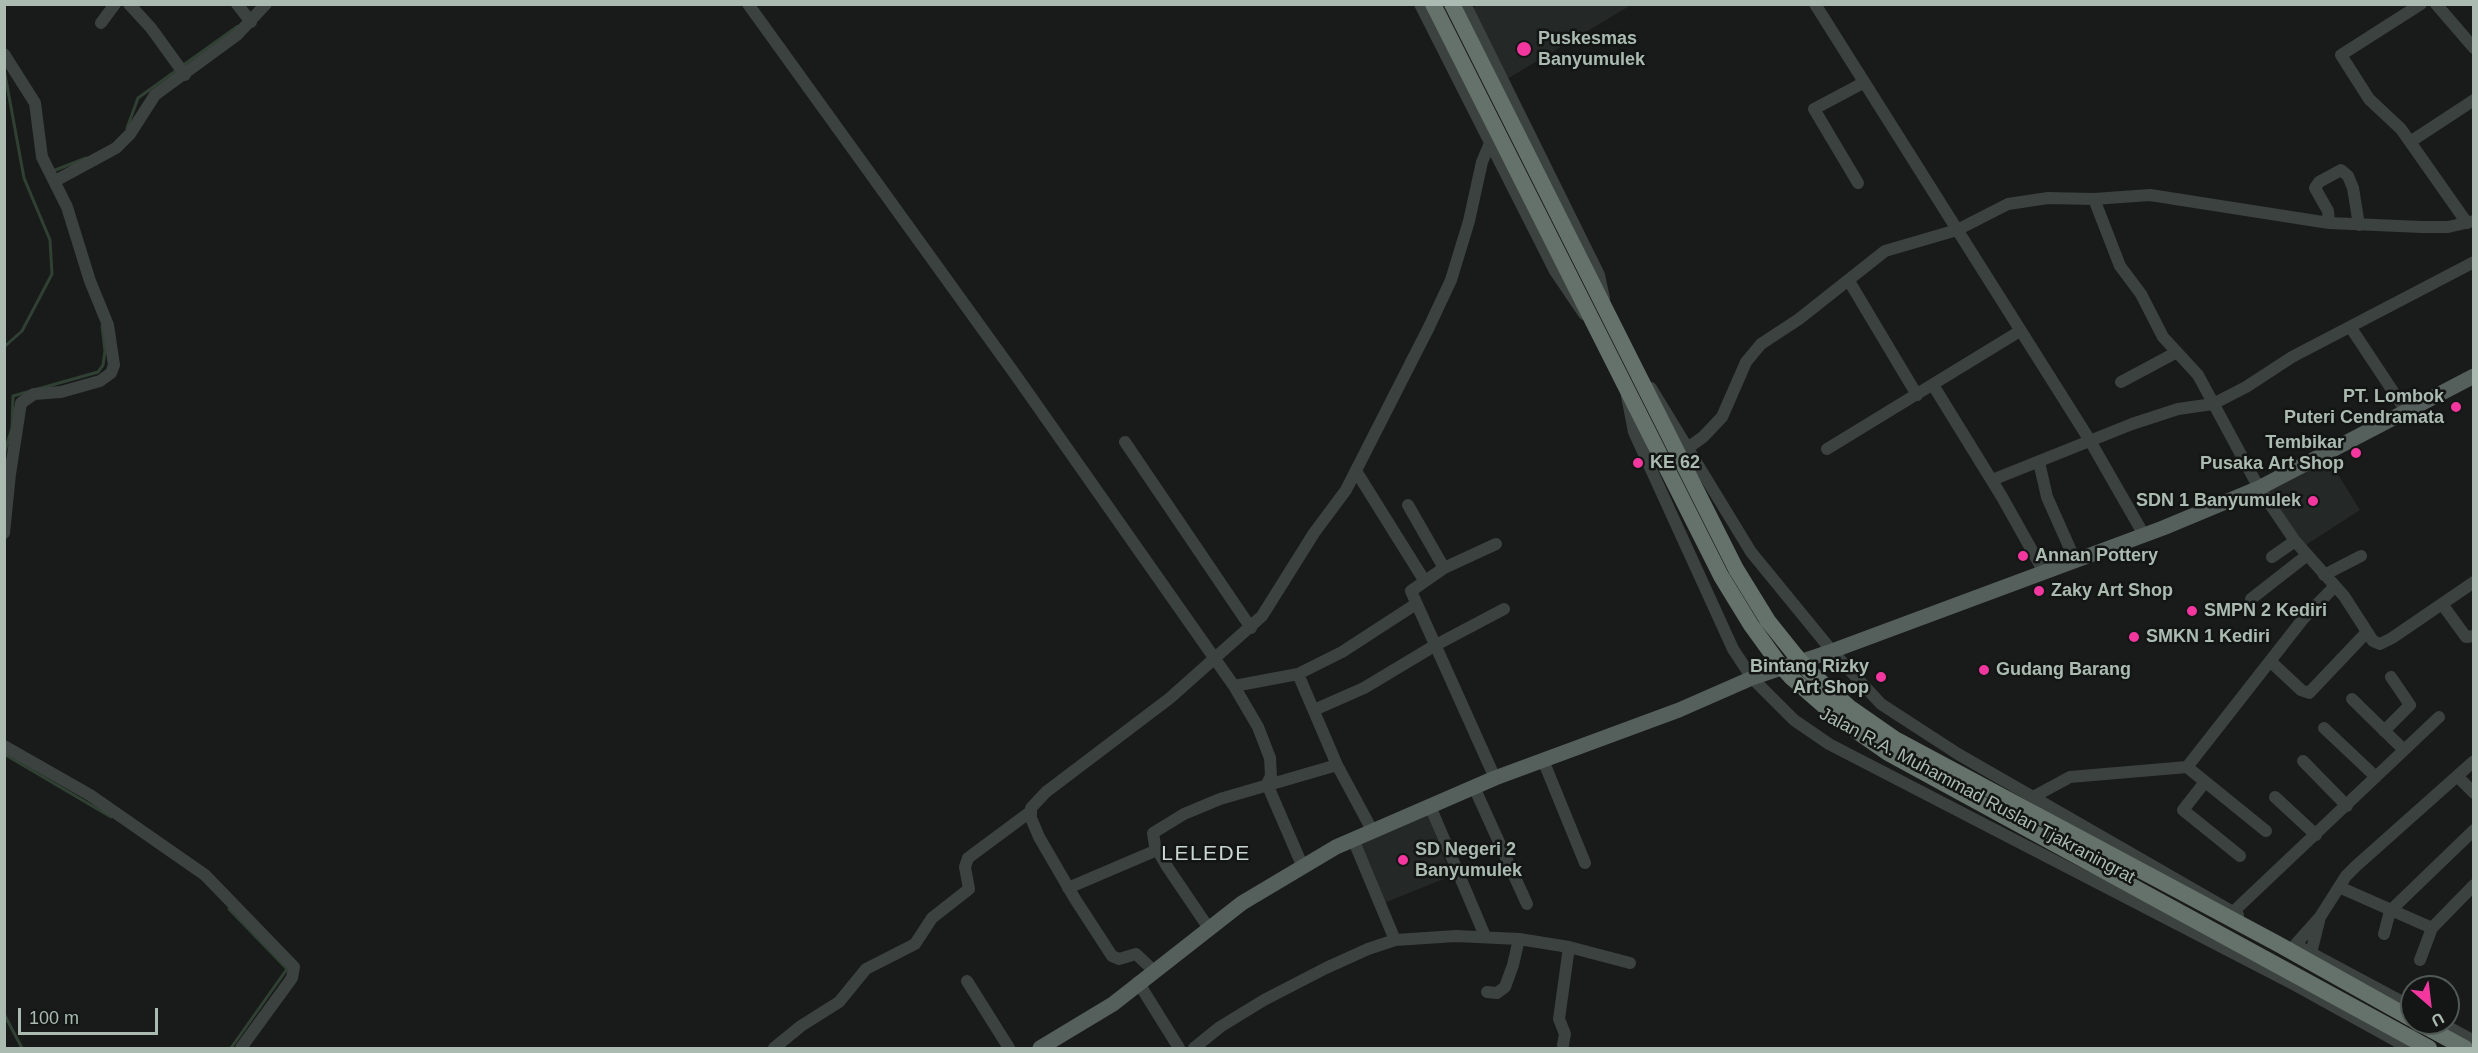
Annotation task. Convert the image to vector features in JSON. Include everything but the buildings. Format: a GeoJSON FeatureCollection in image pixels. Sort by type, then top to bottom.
{"type":"FeatureCollection","features":[{"type":"Feature","properties":{"kind":"highway","name":"Jalan R.A. Muhammad Ruslan Tjakraningrat"},"geometry":{"type":"LineString","coordinates":[[1433,4],[1590,319],[1735,601],[1780,665],[1792,678],[1839,719],[1888,753],[2429,1048]]}},
{"type":"Feature","properties":{"kind":"highway","name":"Jalan R.A. Muhammad Ruslan Tjakraningrat"},"geometry":{"type":"LineString","coordinates":[[1452,4],[1748,591],[1776,633],[1809,671],[1849,707],[1895,739],[2259,935],[2286,944],[2400,1012]]}},
{"type":"Feature","properties":{"kind":"highway"},"geometry":{"type":"LineString","coordinates":[[2235,914],[2259,935]]}},
{"type":"Feature","properties":{"kind":"highway"},"geometry":{"type":"LineString","coordinates":[[2218,945],[2252,952]]}},
{"type":"Feature","properties":{"kind":"highway"},"geometry":{"type":"LineString","coordinates":[[2278,966],[2295,985]]}},
{"type":"Feature","properties":{"kind":"highway"},"geometry":{"type":"LineString","coordinates":[[2441,1035],[2465,1048]]}},
{"type":"Feature","properties":{"kind":"main road"},"geometry":{"type":"LineString","coordinates":[[1040,1048],[1098,1014],[1208,927],[1302,865],[1372,830],[1495,778],[1687,707],[1752,678],[1832,651],[2144,535],[2259,488],[2474,376]]}},
{"type":"Feature","properties":{"kind":"street"},"geometry":{"type":"LineString","coordinates":[[101,23],[115,4]]}},
{"type":"Feature","properties":{"kind":"street"},"geometry":{"type":"LineString","coordinates":[[129,4],[151,28],[180,68]]}},
{"type":"Feature","properties":{"kind":"street"},"geometry":{"type":"LineString","coordinates":[[56,181],[116,148],[130,134],[155,95],[180,68],[246,15],[266,4]]}},
{"type":"Feature","properties":{"kind":"street"},"geometry":{"type":"LineString","coordinates":[[748,4],[1010,368],[1234,686],[1258,727],[1270,758],[1271,776],[1267,784],[1302,865]]}},
{"type":"Feature","properties":{"kind":"street","name":"Jalan R.A. Muhammad Ruslan Tjakraningrat"},"geometry":{"type":"LineString","coordinates":[[1420,4],[1555,271],[1569,296],[1590,319]]}},
{"type":"Feature","properties":{"kind":"street","name":"Jalan R.A. Muhammad Ruslan Tjakraningrat"},"geometry":{"type":"LineString","coordinates":[[1465,4],[1599,275],[1606,308]]}},
{"type":"Feature","properties":{"kind":"street"},"geometry":{"type":"LineString","coordinates":[[1815,4],[2089,439],[2144,535]]}},
{"type":"Feature","properties":{"kind":"street"},"geometry":{"type":"LineString","coordinates":[[1689,447],[1703,437],[1722,417],[1746,362],[1761,344],[1799,320],[1824,297],[1850,281],[1889,249],[1918,243],[1957,230],[1996,209],[2018,202],[2048,198],[2094,200],[2150,195],[2329,224],[2448,227],[2470,222],[2393,120],[2369,99],[2341,55],[2421,4]]}},
{"type":"Feature","properties":{"kind":"street"},"geometry":{"type":"LineString","coordinates":[[2436,4],[2474,48]]}},
{"type":"Feature","properties":{"kind":"street"},"geometry":{"type":"LineString","coordinates":[[4,54],[35,103],[42,157],[56,181],[76,230],[90,280],[108,325],[114,365],[111,373],[100,381],[61,392],[34,394],[21,403],[4,533]]}},
{"type":"Feature","properties":{"kind":"street"},"geometry":{"type":"LineString","coordinates":[[1858,183],[1814,109],[1863,83]]}},
{"type":"Feature","properties":{"kind":"street"},"geometry":{"type":"LineString","coordinates":[[2410,142],[2474,100]]}},
{"type":"Feature","properties":{"kind":"street"},"geometry":{"type":"LineString","coordinates":[[1153,970],[1136,954],[1115,958],[1068,888],[1032,824],[1030,812],[1033,804],[1170,698],[1251,628],[1292,573],[1314,533],[1332,512],[1356,471],[1451,280],[1469,220],[1482,162],[1490,143]]}},
{"type":"Feature","properties":{"kind":"street"},"geometry":{"type":"LineString","coordinates":[[2329,224],[2326,207],[2315,188],[2341,170],[2347,174],[2353,188],[2359,225]]}},
{"type":"Feature","properties":{"kind":"street"},"geometry":{"type":"LineString","coordinates":[[2094,200],[2123,271],[2141,294],[2163,337],[2195,371],[2259,488],[2295,542],[2336,586],[2375,642],[2383,643],[2474,582]]}},
{"type":"Feature","properties":{"kind":"street"},"geometry":{"type":"LineString","coordinates":[[1992,480],[2089,439],[2178,409],[2213,405],[2292,357],[2474,262]]}},
{"type":"Feature","properties":{"kind":"street"},"geometry":{"type":"LineString","coordinates":[[1850,281],[1917,395]]}},
{"type":"Feature","properties":{"kind":"street"},"geometry":{"type":"LineString","coordinates":[[2351,328],[2406,411]]}},
{"type":"Feature","properties":{"kind":"street"},"geometry":{"type":"LineString","coordinates":[[1827,449],[2020,331]]}},
{"type":"Feature","properties":{"kind":"street"},"geometry":{"type":"LineString","coordinates":[[2121,382],[2177,352]]}},
{"type":"Feature","properties":{"kind":"street","name":"Jalan R.A. Muhammad Ruslan Tjakraningrat"},"geometry":{"type":"LineString","coordinates":[[1640,376],[1663,404],[1751,552],[1870,694],[1894,713],[2033,797],[2286,944],[2311,953],[2400,1001]]}},
{"type":"Feature","properties":{"kind":"street"},"geometry":{"type":"LineString","coordinates":[[1933,385],[1992,480],[2044,572]]}},
{"type":"Feature","properties":{"kind":"street","name":"Jalan R.A. Muhammad Ruslan Tjakraningrat"},"geometry":{"type":"LineString","coordinates":[[1626,390],[1634,432],[1733,650],[1752,678],[1794,720],[1829,744],[2295,985],[2409,1048]]}},
{"type":"Feature","properties":{"kind":"street"},"geometry":{"type":"LineString","coordinates":[[1125,442],[1251,628]]}},
{"type":"Feature","properties":{"kind":"street"},"geometry":{"type":"LineString","coordinates":[[2039,462],[2047,498],[2075,560]]}},
{"type":"Feature","properties":{"kind":"street"},"geometry":{"type":"LineString","coordinates":[[1356,471],[1424,580]]}},
{"type":"Feature","properties":{"kind":"street"},"geometry":{"type":"LineString","coordinates":[[1408,505],[1444,568]]}},
{"type":"Feature","properties":{"kind":"street"},"geometry":{"type":"LineString","coordinates":[[2272,557],[2295,542]]}},
{"type":"Feature","properties":{"kind":"street"},"geometry":{"type":"LineString","coordinates":[[1495,778],[1411,591],[1444,568],[1496,544]]}},
{"type":"Feature","properties":{"kind":"street"},"geometry":{"type":"LineString","coordinates":[[2251,599],[2307,556]]}},
{"type":"Feature","properties":{"kind":"street"},"geometry":{"type":"LineString","coordinates":[[2324,575],[2361,556]]}},
{"type":"Feature","properties":{"kind":"street"},"geometry":{"type":"LineString","coordinates":[[2187,767],[2303,619],[2336,586]]}},
{"type":"Feature","properties":{"kind":"street"},"geometry":{"type":"LineString","coordinates":[[1234,686],[1298,674],[1342,652],[1416,604]]}},
{"type":"Feature","properties":{"kind":"street"},"geometry":{"type":"LineString","coordinates":[[2442,604],[2466,637],[2474,636]]}},
{"type":"Feature","properties":{"kind":"street"},"geometry":{"type":"LineString","coordinates":[[1314,710],[1364,688],[1434,646],[1504,609]]}},
{"type":"Feature","properties":{"kind":"street"},"geometry":{"type":"LineString","coordinates":[[2270,661],[2301,690],[2309,693],[2367,633]]}},
{"type":"Feature","properties":{"kind":"street"},"geometry":{"type":"LineString","coordinates":[[1298,674],[1337,765],[1372,830]]}},
{"type":"Feature","properties":{"kind":"street"},"geometry":{"type":"LineString","coordinates":[[2384,731],[2410,705],[2391,677]]}},
{"type":"Feature","properties":{"kind":"street"},"geometry":{"type":"LineString","coordinates":[[2352,699],[2404,750]]}},
{"type":"Feature","properties":{"kind":"street"},"geometry":{"type":"LineString","coordinates":[[2235,914],[2439,717]]}},
{"type":"Feature","properties":{"kind":"street"},"geometry":{"type":"LineString","coordinates":[[2324,728],[2376,777]]}},
{"type":"Feature","properties":{"kind":"street"},"geometry":{"type":"LineString","coordinates":[[4,746],[99,801],[205,875],[294,966],[292,978],[241,1048]]}},
{"type":"Feature","properties":{"kind":"street"},"geometry":{"type":"LineString","coordinates":[[1543,760],[1585,863]]}},
{"type":"Feature","properties":{"kind":"street"},"geometry":{"type":"LineString","coordinates":[[2303,761],[2347,806]]}},
{"type":"Feature","properties":{"kind":"street"},"geometry":{"type":"LineString","coordinates":[[2311,953],[2320,917],[2356,866],[2474,761]]}},
{"type":"Feature","properties":{"kind":"street"},"geometry":{"type":"LineString","coordinates":[[1208,927],[1157,850],[1152,835],[1162,826],[1193,810],[1267,784],[1337,765]]}},
{"type":"Feature","properties":{"kind":"street"},"geometry":{"type":"LineString","coordinates":[[2033,797],[2070,777],[2187,767],[2266,831]]}},
{"type":"Feature","properties":{"kind":"street"},"geometry":{"type":"LineString","coordinates":[[2457,776],[2474,793]]}},
{"type":"Feature","properties":{"kind":"street"},"geometry":{"type":"LineString","coordinates":[[2205,782],[2183,810],[2240,856]]}},
{"type":"Feature","properties":{"kind":"street"},"geometry":{"type":"LineString","coordinates":[[1474,787],[1504,858],[1527,904]]}},
{"type":"Feature","properties":{"kind":"street"},"geometry":{"type":"LineString","coordinates":[[2275,797],[2316,835]]}},
{"type":"Feature","properties":{"kind":"street"},"geometry":{"type":"LineString","coordinates":[[1430,806],[1485,936]]}},
{"type":"Feature","properties":{"kind":"street"},"geometry":{"type":"LineString","coordinates":[[774,1048],[801,1026],[839,1002],[866,969],[915,944],[932,918],[969,889],[965,867],[968,858],[1030,812]]}},
{"type":"Feature","properties":{"kind":"street"},"geometry":{"type":"LineString","coordinates":[[2384,934],[2390,911],[2474,830]]}},
{"type":"Feature","properties":{"kind":"street"},"geometry":{"type":"LineString","coordinates":[[1353,839],[1395,940]]}},
{"type":"Feature","properties":{"kind":"street"},"geometry":{"type":"LineString","coordinates":[[1068,888],[1157,850]]}},
{"type":"Feature","properties":{"kind":"street"},"geometry":{"type":"LineString","coordinates":[[2339,887],[2432,928]]}},
{"type":"Feature","properties":{"kind":"street"},"geometry":{"type":"LineString","coordinates":[[2420,960],[2432,928],[2473,887]]}},
{"type":"Feature","properties":{"kind":"street"},"geometry":{"type":"LineString","coordinates":[[2286,944],[2320,917]]}},
{"type":"Feature","properties":{"kind":"street"},"geometry":{"type":"LineString","coordinates":[[1194,1048],[1220,1027],[1264,1000],[1326,968],[1368,949],[1395,940],[1485,936],[1519,939],[1569,946],[1630,963]]}},
{"type":"Feature","properties":{"kind":"street"},"geometry":{"type":"LineString","coordinates":[[1487,992],[1497,993],[1505,987],[1519,939]]}},
{"type":"Feature","properties":{"kind":"street"},"geometry":{"type":"LineString","coordinates":[[1563,1045],[1565,1034],[1559,1021],[1569,946]]}},
{"type":"Feature","properties":{"kind":"street"},"geometry":{"type":"LineString","coordinates":[[967,981],[1009,1048]]}},
{"type":"Feature","properties":{"kind":"street"},"geometry":{"type":"LineString","coordinates":[[1138,982],[1179,1048]]}},
{"type":"Feature","properties":{"kind":"street"},"geometry":{"type":"LineString","coordinates":[[2460,1033],[2474,1041]]}},
{"type":"Feature","properties":{"kind":"shaded area","name":"Puskesmas Banyumulek"},"geometry":{"type":"Polygon","coordinates":[[[1479,4],[1631,5],[1507,79],[1471,9],[1479,4]]]}},
{"type":"Feature","properties":{"kind":"shaded area","name":"SDN 1 Banyumulek"},"geometry":{"type":"Polygon","coordinates":[[[2329,460],[2360,510],[2303,547],[2265,492],[2329,460]]]}},
{"type":"Feature","properties":{"kind":"shaded area","name":"SD Negeri 2 Banyumulek"},"geometry":{"type":"Polygon","coordinates":[[[1428,815],[1451,876],[1379,905],[1355,844],[1428,815]]]}},
{"type":"Feature","properties":{"kind":"waterway"},"geometry":{"type":"LineString","coordinates":[[182,66],[238,26]]}},
{"type":"Feature","properties":{"kind":"waterway"},"geometry":{"type":"LineString","coordinates":[[4,69],[24,178],[50,240],[52,274],[22,331],[4,347]]}},
{"type":"Feature","properties":{"kind":"waterway"},"geometry":{"type":"LineString","coordinates":[[127,128],[138,98],[177,70]]}},
{"type":"Feature","properties":{"kind":"waterway"},"geometry":{"type":"LineString","coordinates":[[53,171],[86,158]]}},
{"type":"Feature","properties":{"kind":"waterway"},"geometry":{"type":"LineString","coordinates":[[4,454],[12,428],[13,396],[98,372],[103,365],[105,351],[102,326]]}},
{"type":"Feature","properties":{"kind":"waterway"},"geometry":{"type":"LineString","coordinates":[[4,754],[111,817]]}},
{"type":"Feature","properties":{"kind":"waterway"},"geometry":{"type":"LineString","coordinates":[[229,909],[287,969],[231,1048]]}},
{"type":"Feature","properties":{"kind":"waterway"},"geometry":{"type":"LineString","coordinates":[[4,1014],[22,1048]]}},
{"type":"Feature","properties":{"kind":"place","name":"Puskesmas Banyumulek"},"geometry":{"type":"Point","coordinates":[1524,49]}},
{"type":"Feature","properties":{"kind":"place","name":"PT. Lombok Puteri Cendramata"},"geometry":{"type":"Point","coordinates":[2456,407]}},
{"type":"Feature","properties":{"kind":"place","name":"Tembikar Pusaka Art Shop"},"geometry":{"type":"Point","coordinates":[2356,453]}},
{"type":"Feature","properties":{"kind":"place","name":"KE 62"},"geometry":{"type":"Point","coordinates":[1638,463]}},
{"type":"Feature","properties":{"kind":"place","name":"SDN 1 Banyumulek"},"geometry":{"type":"Point","coordinates":[2313,501]}},
{"type":"Feature","properties":{"kind":"place","name":"Annan Pottery"},"geometry":{"type":"Point","coordinates":[2023,556]}},
{"type":"Feature","properties":{"kind":"place","name":"Zaky Art Shop"},"geometry":{"type":"Point","coordinates":[2039,591]}},
{"type":"Feature","properties":{"kind":"place","name":"SMPN 2 Kediri"},"geometry":{"type":"Point","coordinates":[2192,611]}},
{"type":"Feature","properties":{"kind":"place","name":"SMKN 1 Kediri"},"geometry":{"type":"Point","coordinates":[2134,637]}},
{"type":"Feature","properties":{"kind":"place","name":"Gudang Barang"},"geometry":{"type":"Point","coordinates":[1984,670]}},
{"type":"Feature","properties":{"kind":"place","name":"Bintang Rizky Art Shop"},"geometry":{"type":"Point","coordinates":[1881,677]}},
{"type":"Feature","properties":{"kind":"place","name":"SD Negeri 2 Banyumulek"},"geometry":{"type":"Point","coordinates":[1403,860]}},
{"type":"Feature","properties":{"kind":"district","name":"LELEDE"},"geometry":{"type":"Point","coordinates":[1206,854]}}]}
